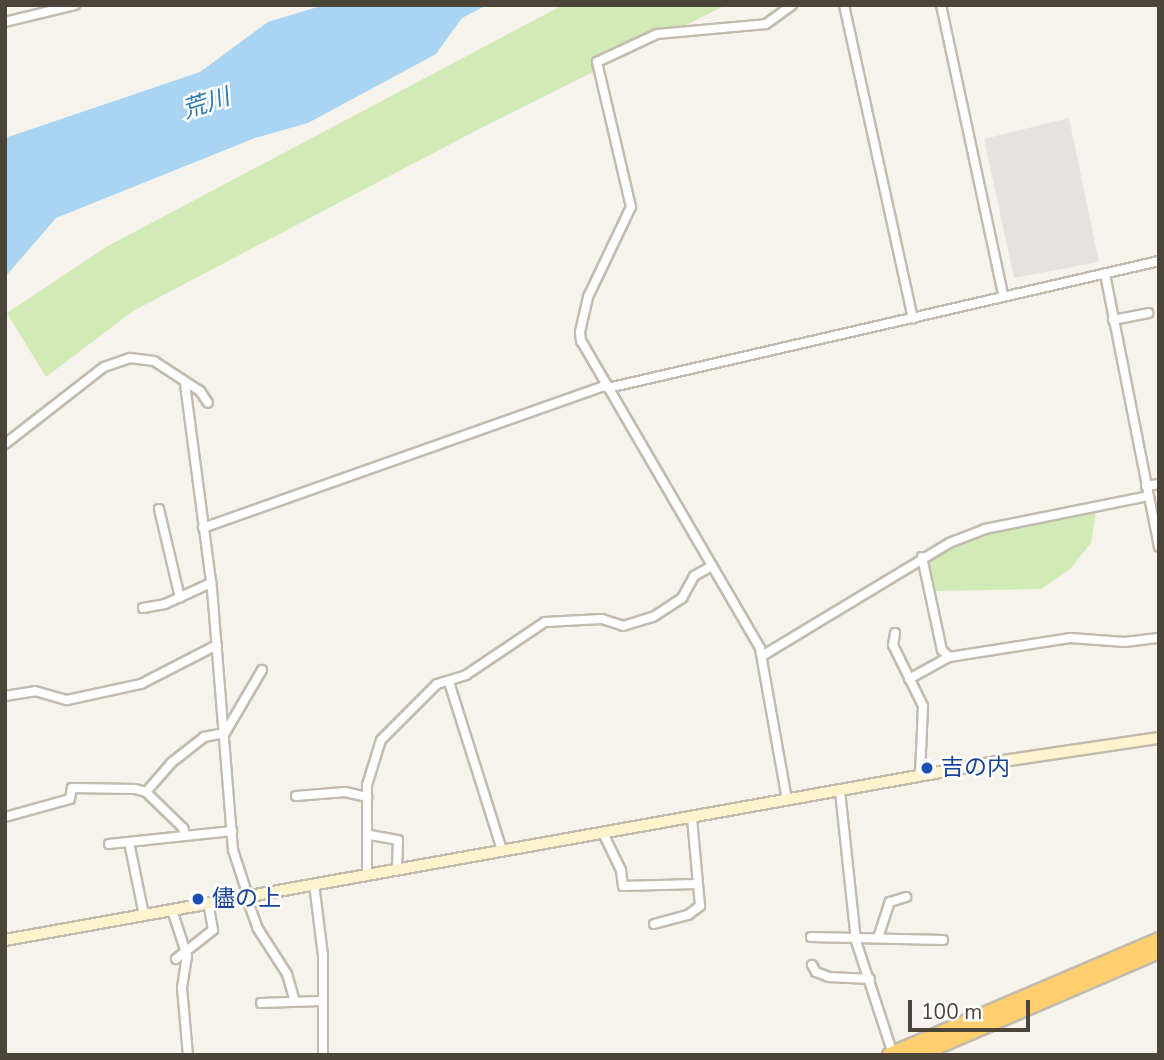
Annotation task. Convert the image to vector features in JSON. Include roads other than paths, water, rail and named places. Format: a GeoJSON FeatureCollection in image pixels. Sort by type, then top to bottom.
{"type":"FeatureCollection","features":[{"type":"Feature","properties":{"kind":"highway"},"geometry":{"type":"LineString","coordinates":[[892,1054],[1159,940]]}},
{"type":"Feature","properties":{"kind":"highway"},"geometry":{"type":"LineString","coordinates":[[917,1055],[1159,951]]}},
{"type":"Feature","properties":{"kind":"street"},"geometry":{"type":"LineString","coordinates":[[5,22],[75,5]]}},
{"type":"Feature","properties":{"kind":"street"},"geometry":{"type":"LineString","coordinates":[[787,800],[762,656],[581,341],[581,320],[631,207],[597,62],[657,34],[766,24],[792,5]]}},
{"type":"Feature","properties":{"kind":"street"},"geometry":{"type":"LineString","coordinates":[[844,5],[913,318]]}},
{"type":"Feature","properties":{"kind":"street"},"geometry":{"type":"LineString","coordinates":[[941,5],[1003,295]]}},
{"type":"Feature","properties":{"kind":"street"},"geometry":{"type":"LineString","coordinates":[[203,528],[607,386],[1159,261]]}},
{"type":"Feature","properties":{"kind":"street"},"geometry":{"type":"LineString","coordinates":[[1105,274],[1159,547]]}},
{"type":"Feature","properties":{"kind":"street"},"geometry":{"type":"LineString","coordinates":[[1114,320],[1148,313]]}},
{"type":"Feature","properties":{"kind":"street"},"geometry":{"type":"LineString","coordinates":[[5,444],[104,367],[130,358],[154,361],[185,384],[200,391],[208,403]]}},
{"type":"Feature","properties":{"kind":"street"},"geometry":{"type":"LineString","coordinates":[[185,384],[211,583],[235,865],[258,929],[287,974],[295,1002]]}},
{"type":"Feature","properties":{"kind":"street"},"geometry":{"type":"LineString","coordinates":[[1146,486],[1159,484]]}},
{"type":"Feature","properties":{"kind":"street"},"geometry":{"type":"LineString","coordinates":[[762,656],[922,557],[985,529],[1148,496]]}},
{"type":"Feature","properties":{"kind":"street"},"geometry":{"type":"LineString","coordinates":[[159,509],[180,598]]}},
{"type":"Feature","properties":{"kind":"street"},"geometry":{"type":"LineString","coordinates":[[922,557],[942,650],[949,657]]}},
{"type":"Feature","properties":{"kind":"street"},"geometry":{"type":"LineString","coordinates":[[367,874],[370,835],[367,797],[381,740],[437,684],[449,682],[496,651],[520,643],[545,622],[603,619],[623,626],[653,617],[682,598],[694,576],[712,566]]}},
{"type":"Feature","properties":{"kind":"street"},"geometry":{"type":"LineString","coordinates":[[143,607],[180,598],[211,583]]}},
{"type":"Feature","properties":{"kind":"street"},"geometry":{"type":"LineString","coordinates":[[895,633],[893,645],[923,706],[920,776]]}},
{"type":"Feature","properties":{"kind":"street"},"geometry":{"type":"LineString","coordinates":[[909,679],[949,657],[1070,638],[1125,642],[1159,638]]}},
{"type":"Feature","properties":{"kind":"street"},"geometry":{"type":"LineString","coordinates":[[5,696],[35,691],[67,700],[141,684],[217,645]]}},
{"type":"Feature","properties":{"kind":"street"},"geometry":{"type":"LineString","coordinates":[[146,792],[171,763],[204,737],[225,733],[262,670]]}},
{"type":"Feature","properties":{"kind":"street"},"geometry":{"type":"LineString","coordinates":[[449,682],[502,850]]}},
{"type":"Feature","properties":{"kind":"street"},"geometry":{"type":"LineString","coordinates":[[5,940],[920,776],[1159,738]]}},
{"type":"Feature","properties":{"kind":"street"},"geometry":{"type":"LineString","coordinates":[[5,817],[70,799],[72,788],[146,792],[183,828],[185,835]]}},
{"type":"Feature","properties":{"kind":"street"},"geometry":{"type":"LineString","coordinates":[[840,791],[855,937],[892,1054]]}},
{"type":"Feature","properties":{"kind":"street"},"geometry":{"type":"LineString","coordinates":[[296,796],[345,792],[367,797]]}},
{"type":"Feature","properties":{"kind":"street"},"geometry":{"type":"LineString","coordinates":[[654,924],[697,911],[692,818]]}},
{"type":"Feature","properties":{"kind":"street"},"geometry":{"type":"LineString","coordinates":[[109,844],[232,831]]}},
{"type":"Feature","properties":{"kind":"street"},"geometry":{"type":"LineString","coordinates":[[603,833],[621,870],[623,886],[696,884]]}},
{"type":"Feature","properties":{"kind":"street"},"geometry":{"type":"LineString","coordinates":[[370,835],[398,840],[397,869]]}},
{"type":"Feature","properties":{"kind":"street"},"geometry":{"type":"LineString","coordinates":[[129,842],[144,915]]}},
{"type":"Feature","properties":{"kind":"street"},"geometry":{"type":"LineString","coordinates":[[314,884],[323,955],[323,1055]]}},
{"type":"Feature","properties":{"kind":"street"},"geometry":{"type":"LineString","coordinates":[[878,938],[890,902],[906,897]]}},
{"type":"Feature","properties":{"kind":"street"},"geometry":{"type":"LineString","coordinates":[[176,958],[213,930],[208,903]]}},
{"type":"Feature","properties":{"kind":"street"},"geometry":{"type":"LineString","coordinates":[[172,910],[186,952],[182,988],[188,1055]]}},
{"type":"Feature","properties":{"kind":"street"},"geometry":{"type":"LineString","coordinates":[[811,937],[840,941],[855,937],[943,940]]}},
{"type":"Feature","properties":{"kind":"street"},"geometry":{"type":"LineString","coordinates":[[812,965],[823,975],[870,979]]}},
{"type":"Feature","properties":{"kind":"street"},"geometry":{"type":"LineString","coordinates":[[261,1003],[321,1001]]}},
{"type":"Feature","properties":{"kind":"water","name":"荒川"},"geometry":{"type":"Polygon","coordinates":[[[324,5],[487,5],[462,18],[436,54],[308,123],[255,138],[56,218],[5,277],[5,138],[200,72],[268,22],[324,5]]]}},
{"type":"Feature","properties":{"kind":"place","name":"吉の内"},"geometry":{"type":"Point","coordinates":[927,768]}},
{"type":"Feature","properties":{"kind":"place","name":"儘の上"},"geometry":{"type":"Point","coordinates":[198,899]}}]}
